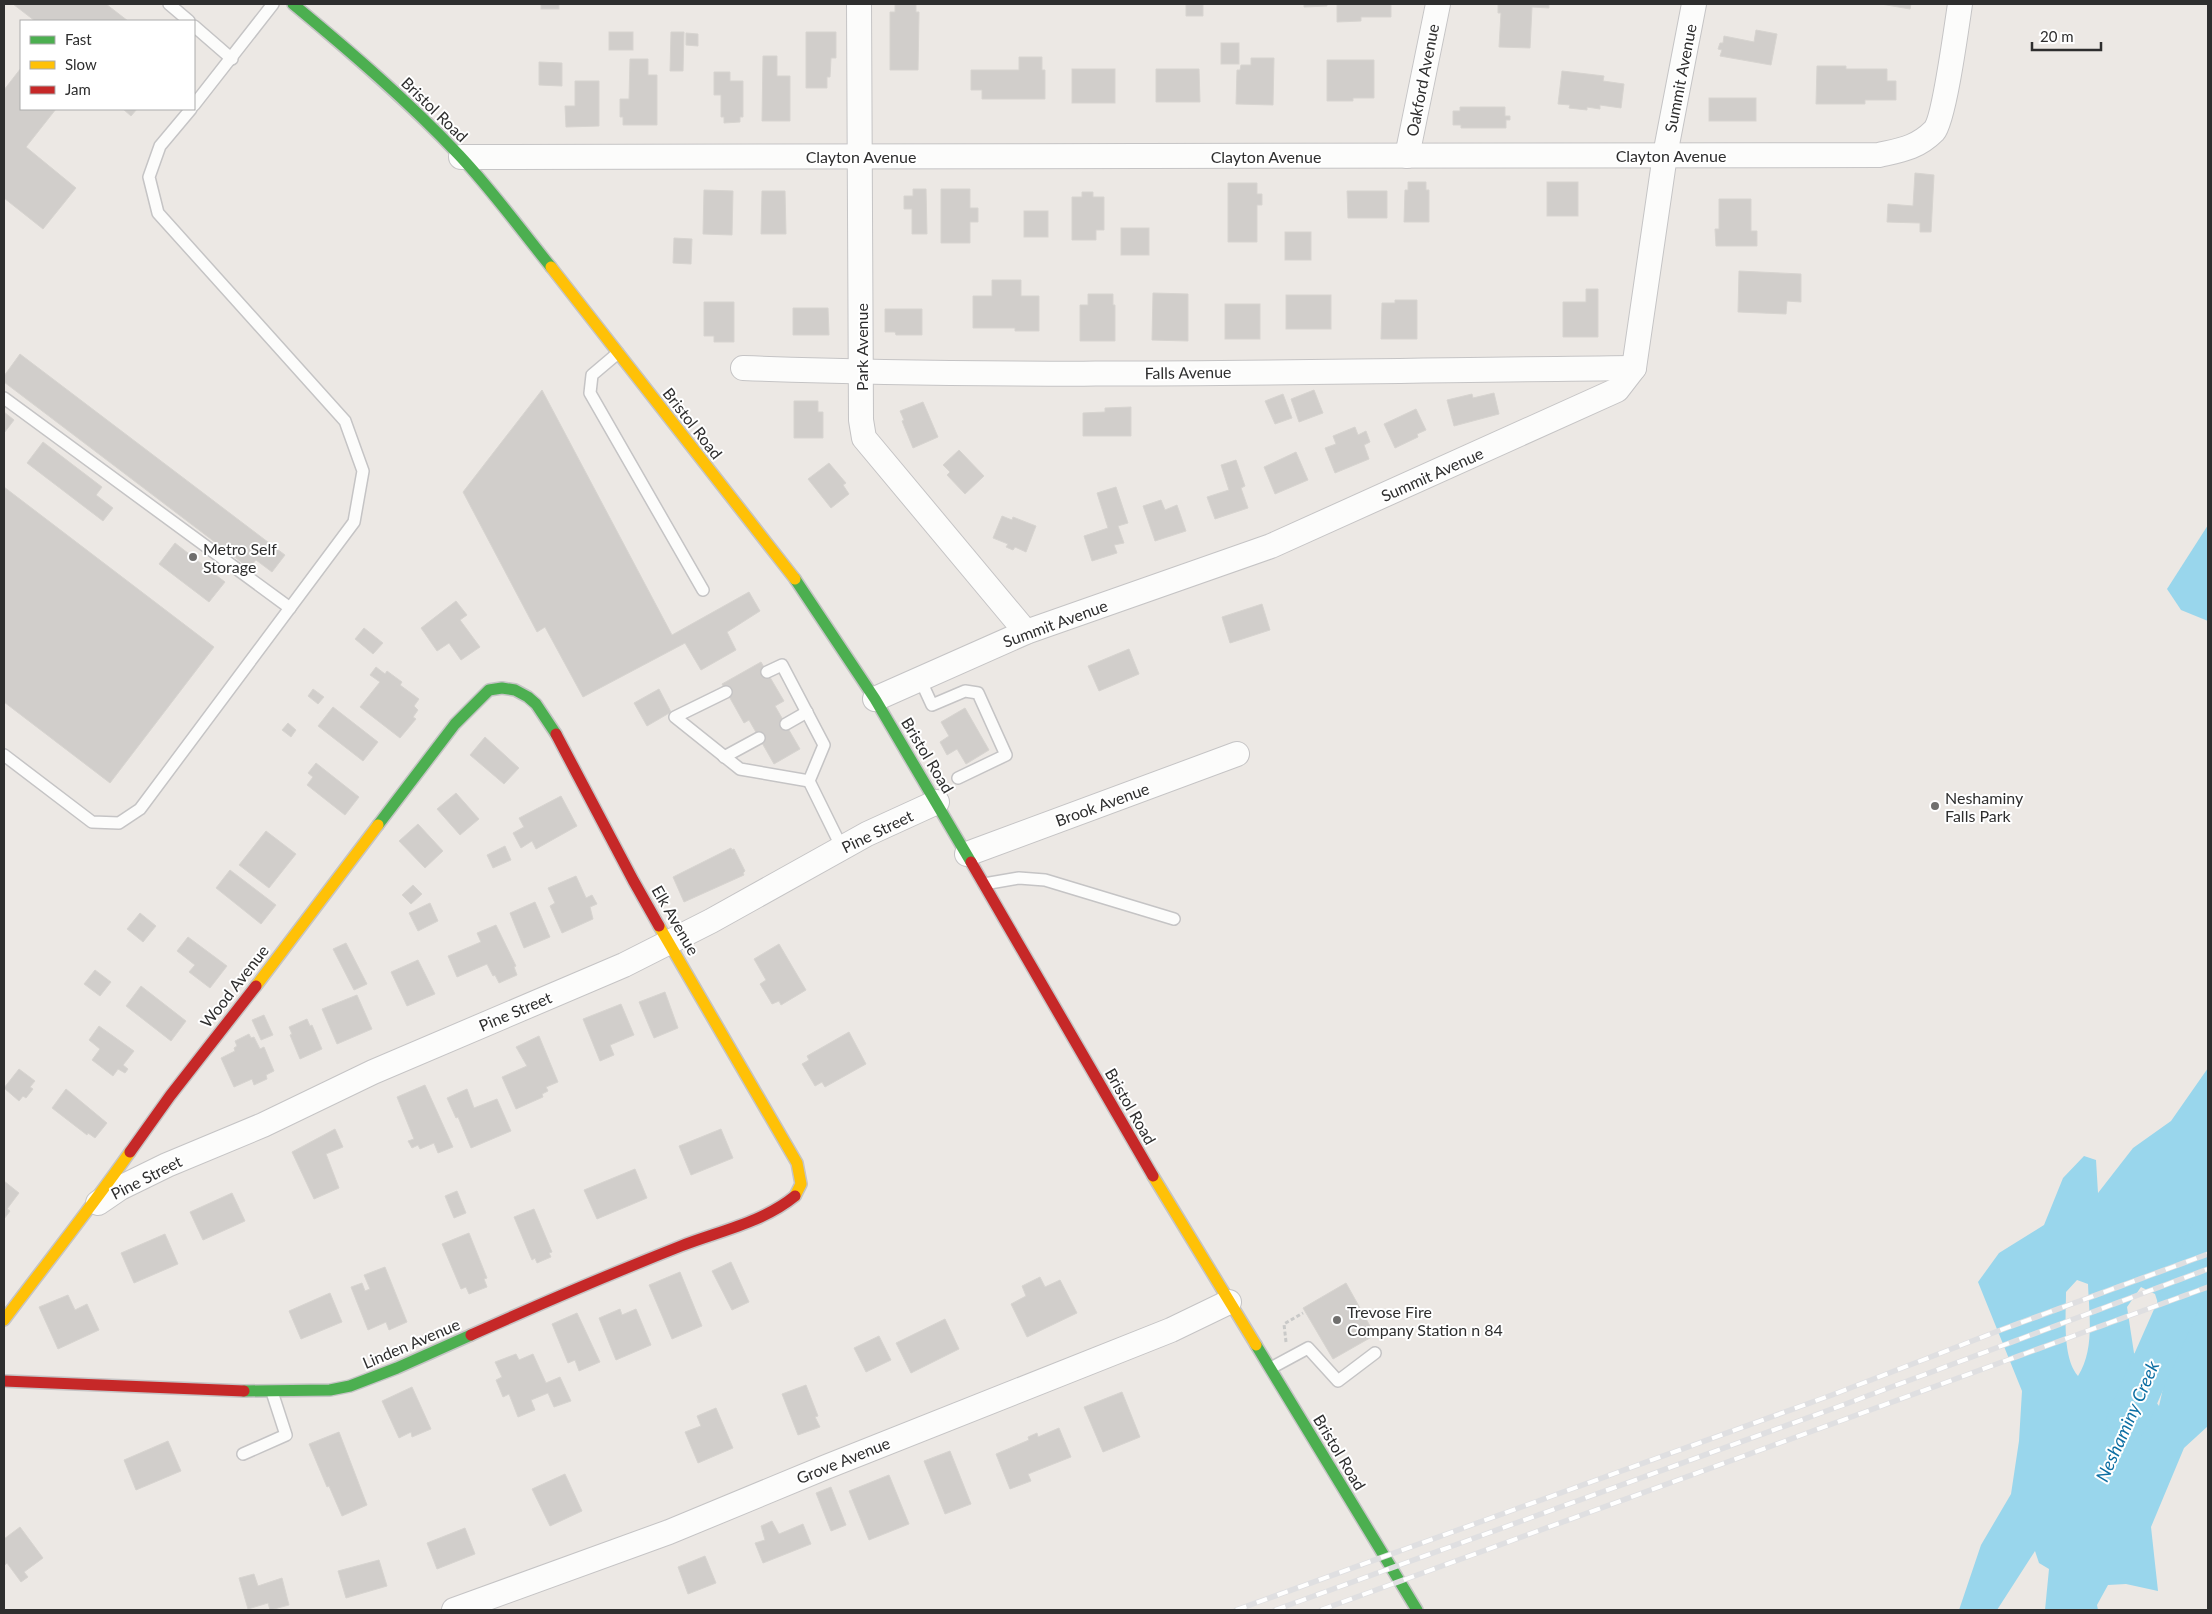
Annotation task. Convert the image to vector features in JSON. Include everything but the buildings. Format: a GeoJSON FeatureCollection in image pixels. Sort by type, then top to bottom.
{"type":"FeatureCollection","features":[{"type":"Feature","properties":{"kind":"street","name":"Bristol Road"},"geometry":{"type":"LineString","coordinates":[[293,4],[352,53],[430,125],[461,157],[513,219],[787,568],[828,626],[875,699],[937,802],[1116,1114],[1228,1302],[1271,1368],[1418,1610]]}},
{"type":"Feature","properties":{"kind":"street","name":"Park Avenue"},"geometry":{"type":"LineString","coordinates":[[859,4],[861,420],[864,438],[1026,632]]}},
{"type":"Feature","properties":{"kind":"street","name":"Oakford Avenue"},"geometry":{"type":"LineString","coordinates":[[1407,156],[1438,4]]}},
{"type":"Feature","properties":{"kind":"street","name":"Summit Avenue"},"geometry":{"type":"LineString","coordinates":[[875,699],[1026,632],[1271,546],[1617,390],[1634,368],[1665,154],[1694,4]]}},
{"type":"Feature","properties":{"kind":"street","name":"Clayton Avenue"},"geometry":{"type":"LineString","coordinates":[[461,157],[1879,155],[1911,148],[1935,130],[1946,90],[1960,4]]}},
{"type":"Feature","properties":{"kind":"street","name":"Falls Avenue"},"geometry":{"type":"LineString","coordinates":[[743,368],[861,372],[1031,373],[1634,368]]}},
{"type":"Feature","properties":{"kind":"street","name":"Elk Avenue"},"geometry":{"type":"LineString","coordinates":[[502,688],[515,690],[536,704],[559,738],[634,880],[797,1162],[801,1177],[800,1188]]}},
{"type":"Feature","properties":{"kind":"street","name":"Wood Avenue"},"geometry":{"type":"LineString","coordinates":[[4,1320],[72,1230],[89,1211],[175,1088],[296,934],[353,856],[411,784],[455,724],[481,696],[489,690],[502,688]]}},
{"type":"Feature","properties":{"kind":"street","name":"Brook Avenue"},"geometry":{"type":"LineString","coordinates":[[967,854],[1237,754]]}},
{"type":"Feature","properties":{"kind":"street","name":"Pine Street"},"geometry":{"type":"LineString","coordinates":[[89,1211],[120,1188],[167,1165],[263,1125],[373,1072],[624,965],[671,942],[867,834],[937,802]]}},
{"type":"Feature","properties":{"kind":"street","name":"Linden Avenue"},"geometry":{"type":"LineString","coordinates":[[4,1382],[272,1392],[350,1386],[397,1368],[686,1244],[755,1219],[783,1205],[800,1188]]}},
{"type":"Feature","properties":{"kind":"street","name":"Grove Avenue"},"geometry":{"type":"LineString","coordinates":[[454,1610],[669,1532],[835,1463],[1171,1330],[1228,1302]]}},
{"type":"Feature","properties":{"kind":"lane"},"geometry":{"type":"LineString","coordinates":[[169,4],[188,20]]}},
{"type":"Feature","properties":{"kind":"lane"},"geometry":{"type":"LineString","coordinates":[[195,104],[232,59],[273,4]]}},
{"type":"Feature","properties":{"kind":"lane"},"geometry":{"type":"LineString","coordinates":[[195,27],[232,59]]}},
{"type":"Feature","properties":{"kind":"lane"},"geometry":{"type":"LineString","coordinates":[[4,755],[92,822],[119,823],[140,809],[354,522],[363,471],[345,421],[158,214],[149,177],[160,146],[190,110]]}},
{"type":"Feature","properties":{"kind":"lane"},"geometry":{"type":"LineString","coordinates":[[618,353],[592,375],[590,392],[703,590]]}},
{"type":"Feature","properties":{"kind":"lane"},"geometry":{"type":"LineString","coordinates":[[4,398],[290,608]]}},
{"type":"Feature","properties":{"kind":"lane"},"geometry":{"type":"LineString","coordinates":[[767,672],[782,665],[824,745],[809,781],[842,848]]}},
{"type":"Feature","properties":{"kind":"lane"},"geometry":{"type":"LineString","coordinates":[[920,679],[932,705],[965,690],[978,693],[1006,755],[958,778]]}},
{"type":"Feature","properties":{"kind":"lane"},"geometry":{"type":"LineString","coordinates":[[726,692],[675,718],[740,770],[809,781]]}},
{"type":"Feature","properties":{"kind":"lane"},"geometry":{"type":"LineString","coordinates":[[786,724],[807,712]]}},
{"type":"Feature","properties":{"kind":"lane"},"geometry":{"type":"LineString","coordinates":[[724,757],[759,738]]}},
{"type":"Feature","properties":{"kind":"lane"},"geometry":{"type":"LineString","coordinates":[[984,884],[1019,878],[1045,880],[1174,919]]}},
{"type":"Feature","properties":{"kind":"lane"},"geometry":{"type":"LineString","coordinates":[[1271,1368],[1308,1348],[1338,1381],[1375,1353]]}},
{"type":"Feature","properties":{"kind":"lane"},"geometry":{"type":"LineString","coordinates":[[242,1454],[286,1435],[272,1392]]}},
{"type":"Feature","properties":{"kind":"path"},"geometry":{"type":"LineString","coordinates":[[1290,1357],[1285,1338],[1284,1324],[1303,1313]]}},
{"type":"Feature","properties":{"kind":"water"},"geometry":{"type":"Polygon","coordinates":[[[2208,525],[2208,621],[2181,610],[2167,589],[2208,525]]]}},
{"type":"Feature","properties":{"kind":"water"},"geometry":{"type":"Polygon","coordinates":[[[2208,1068],[2208,1426],[2184,1448],[2151,1527],[2158,1591],[2126,1584],[2108,1585],[2097,1605],[2098,1610],[2045,1610],[2049,1569],[2039,1563],[2035,1551],[1997,1610],[1959,1610],[1981,1545],[2011,1494],[2019,1441],[2022,1391],[1978,1282],[1999,1253],[2044,1225],[2063,1178],[2084,1156],[2096,1160],[2098,1193],[2133,1148],[2171,1121],[2208,1068]],[[2077,1280],[2066,1292],[2066,1336],[2069,1358],[2078,1376],[2087,1354],[2090,1319],[2088,1284],[2077,1280]],[[2141,1287],[2127,1307],[2134,1353],[2144,1360],[2149,1367],[2152,1374],[2155,1399],[2159,1406],[2164,1384],[2162,1369],[2170,1340],[2155,1294],[2141,1287]]]}},
{"type":"Feature","properties":{"kind":"waterway","name":"Neshaminy Creek"},"geometry":{"type":"LineString","coordinates":[[2127,1421],[2208,1238]]}},
{"type":"Feature","properties":{"kind":"railway"},"geometry":{"type":"LineString","coordinates":[[1236,1610],[1832,1395],[1998,1331],[2208,1254]]}},
{"type":"Feature","properties":{"kind":"railway"},"geometry":{"type":"LineString","coordinates":[[1275,1610],[1843,1405],[2208,1269]]}},
{"type":"Feature","properties":{"kind":"railway"},"geometry":{"type":"LineString","coordinates":[[1321,1610],[2208,1287]]}},
{"type":"Feature","properties":{"kind":"traffic: fast"},"geometry":{"type":"LineString","coordinates":[[293,4],[379,77],[440,135],[483,182],[551,267]]}},
{"type":"Feature","properties":{"kind":"traffic: fast"},"geometry":{"type":"LineString","coordinates":[[795,579],[875,699],[971,862]]}},
{"type":"Feature","properties":{"kind":"traffic: fast"},"geometry":{"type":"LineString","coordinates":[[378,825],[455,724],[489,690],[502,688],[515,690],[528,697],[536,704],[556,734]]}},
{"type":"Feature","properties":{"kind":"traffic: fast"},"geometry":{"type":"LineString","coordinates":[[244,1391],[330,1390],[350,1386],[397,1368],[471,1335]]}},
{"type":"Feature","properties":{"kind":"traffic: fast"},"geometry":{"type":"LineString","coordinates":[[1256,1345],[1417,1610]]}},
{"type":"Feature","properties":{"kind":"traffic: slow"},"geometry":{"type":"LineString","coordinates":[[551,267],[795,579]]}},
{"type":"Feature","properties":{"kind":"traffic: slow"},"geometry":{"type":"LineString","coordinates":[[256,986],[378,825]]}},
{"type":"Feature","properties":{"kind":"traffic: slow"},"geometry":{"type":"LineString","coordinates":[[659,926],[797,1163],[801,1184],[795,1196]]}},
{"type":"Feature","properties":{"kind":"traffic: slow"},"geometry":{"type":"LineString","coordinates":[[4,1320],[130,1152]]}},
{"type":"Feature","properties":{"kind":"traffic: slow"},"geometry":{"type":"LineString","coordinates":[[1153,1176],[1256,1345]]}},
{"type":"Feature","properties":{"kind":"traffic: jam"},"geometry":{"type":"LineString","coordinates":[[556,734],[659,926]]}},
{"type":"Feature","properties":{"kind":"traffic: jam"},"geometry":{"type":"LineString","coordinates":[[971,862],[1153,1176]]}},
{"type":"Feature","properties":{"kind":"traffic: jam"},"geometry":{"type":"LineString","coordinates":[[130,1152],[170,1096],[256,986]]}},
{"type":"Feature","properties":{"kind":"traffic: jam"},"geometry":{"type":"LineString","coordinates":[[471,1335],[628,1267],[754,1220],[769,1213],[795,1196]]}},
{"type":"Feature","properties":{"kind":"traffic: jam"},"geometry":{"type":"LineString","coordinates":[[4,1381],[244,1391]]}},
{"type":"Feature","properties":{"kind":"place","name":"Metro Self Storage"},"geometry":{"type":"Point","coordinates":[193,557]}},
{"type":"Feature","properties":{"kind":"place","name":"Neshaminy Falls Park"},"geometry":{"type":"Point","coordinates":[1935,806]}},
{"type":"Feature","properties":{"kind":"place","name":"Trevose Fire Company Station n 84"},"geometry":{"type":"Point","coordinates":[1337,1320]}}]}
